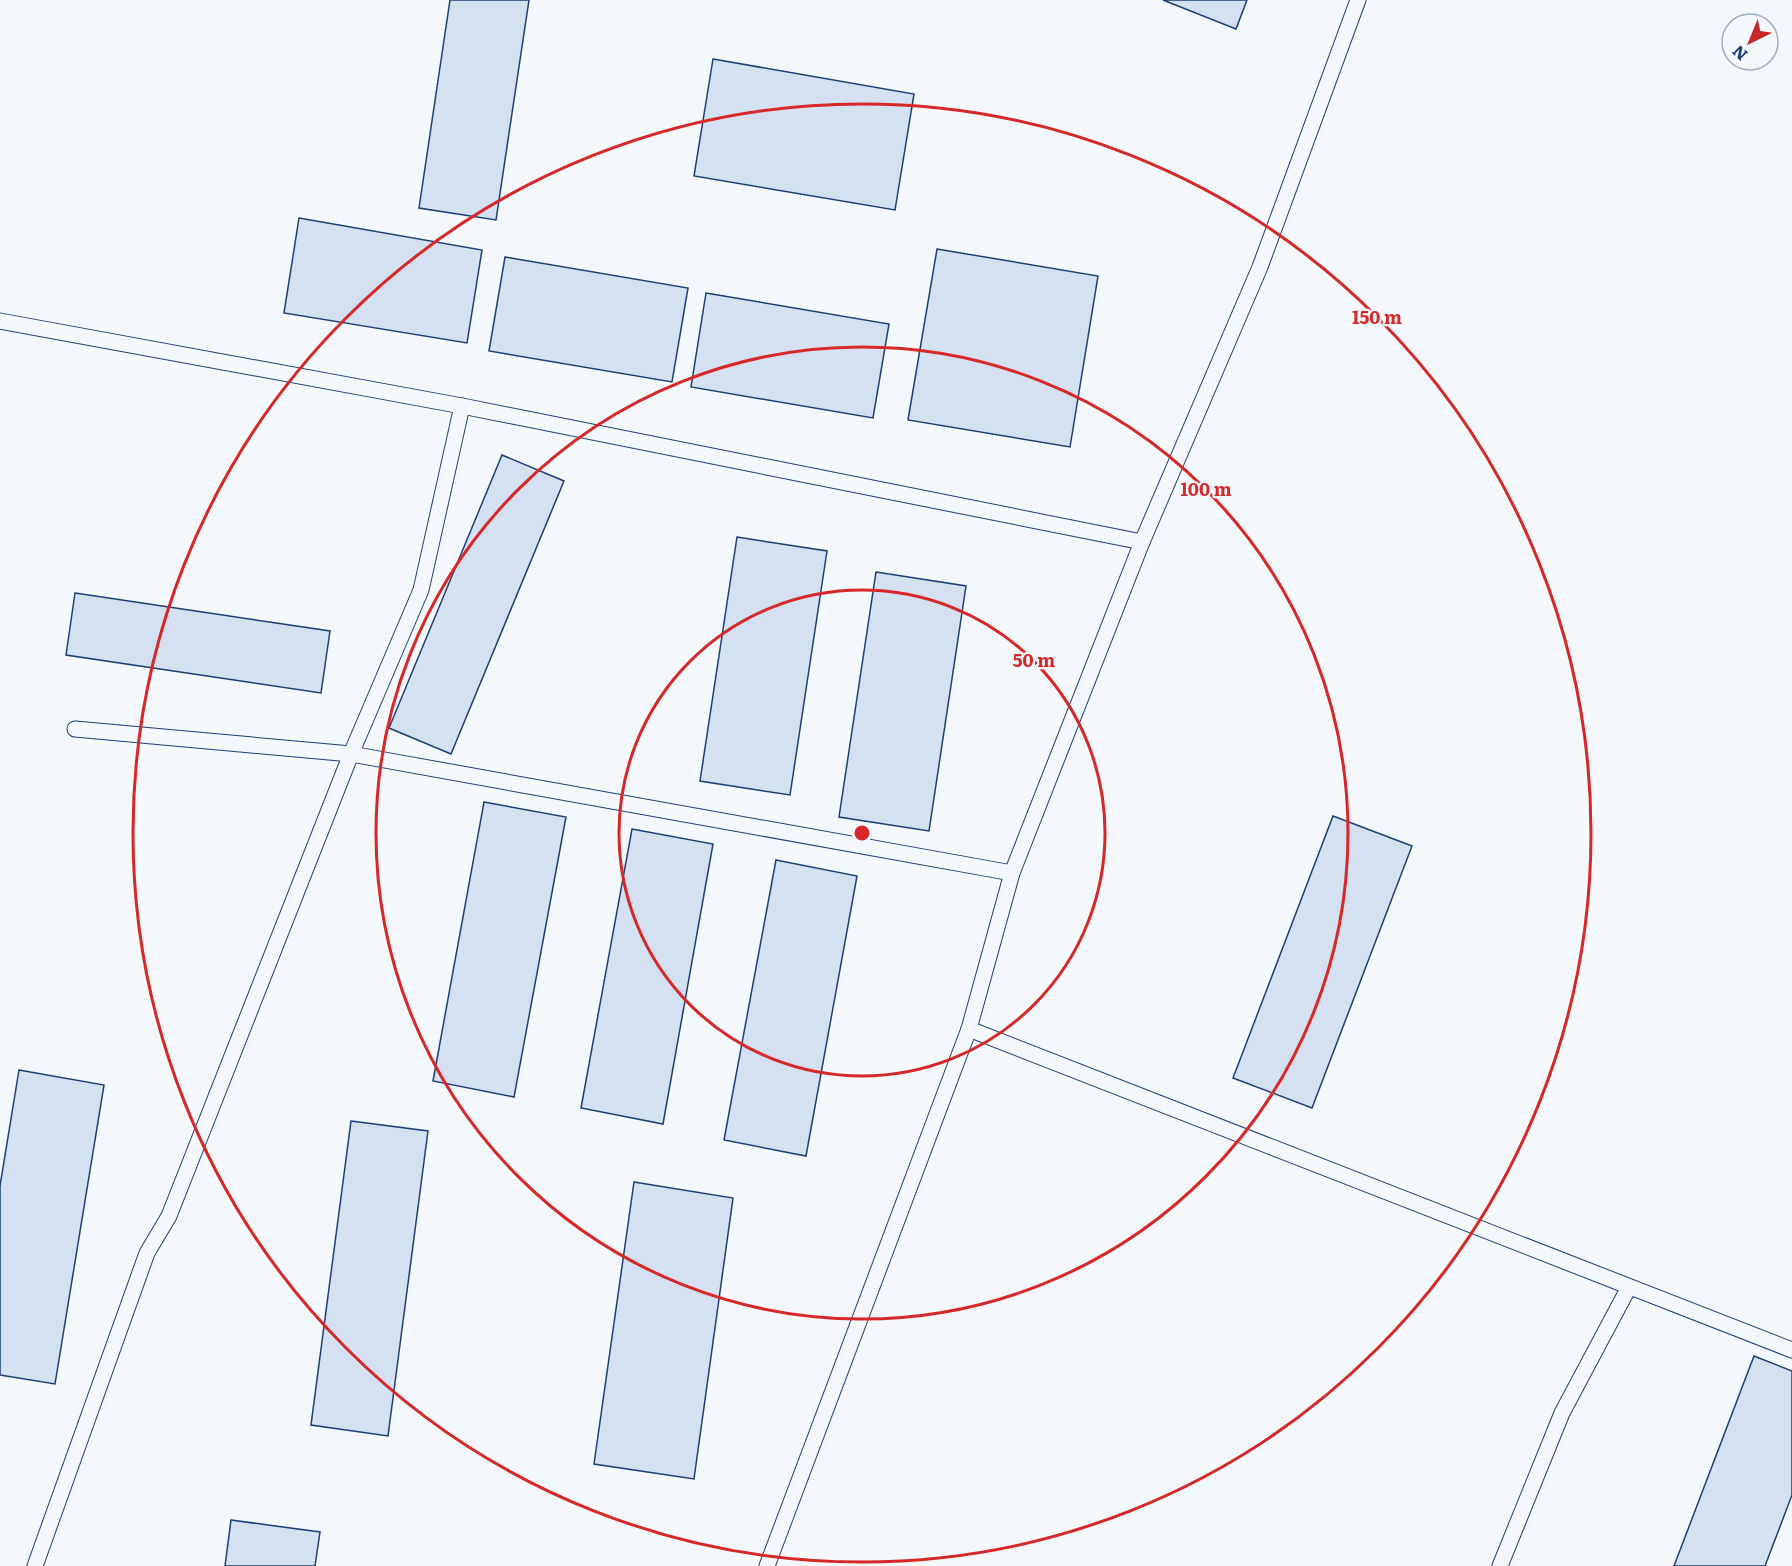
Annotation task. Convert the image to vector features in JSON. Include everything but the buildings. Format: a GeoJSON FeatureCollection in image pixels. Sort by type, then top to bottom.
{"type":"FeatureCollection","features":[{"type":"Feature","properties":{"kind":"lane"},"geometry":{"type":"LineString","coordinates":[[767,1566],[969,1029],[1012,873],[1142,542],[1260,267],[1358,0]]}},
{"type":"Feature","properties":{"kind":"lane"},"geometry":{"type":"LineString","coordinates":[[0,321],[462,406],[1142,542]]}},
{"type":"Feature","properties":{"kind":"lane"},"geometry":{"type":"LineString","coordinates":[[35,1566],[147,1253],[169,1216],[351,754],[421,590],[462,406]]}},
{"type":"Feature","properties":{"kind":"lane"},"geometry":{"type":"LineString","coordinates":[[75,729],[351,754],[1012,873]]}},
{"type":"Feature","properties":{"kind":"lane"},"geometry":{"type":"LineString","coordinates":[[969,1029],[1792,1350]]}},
{"type":"Feature","properties":{"kind":"lane"},"geometry":{"type":"LineString","coordinates":[[1500,1566],[1562,1413],[1629,1287]]}}]}
